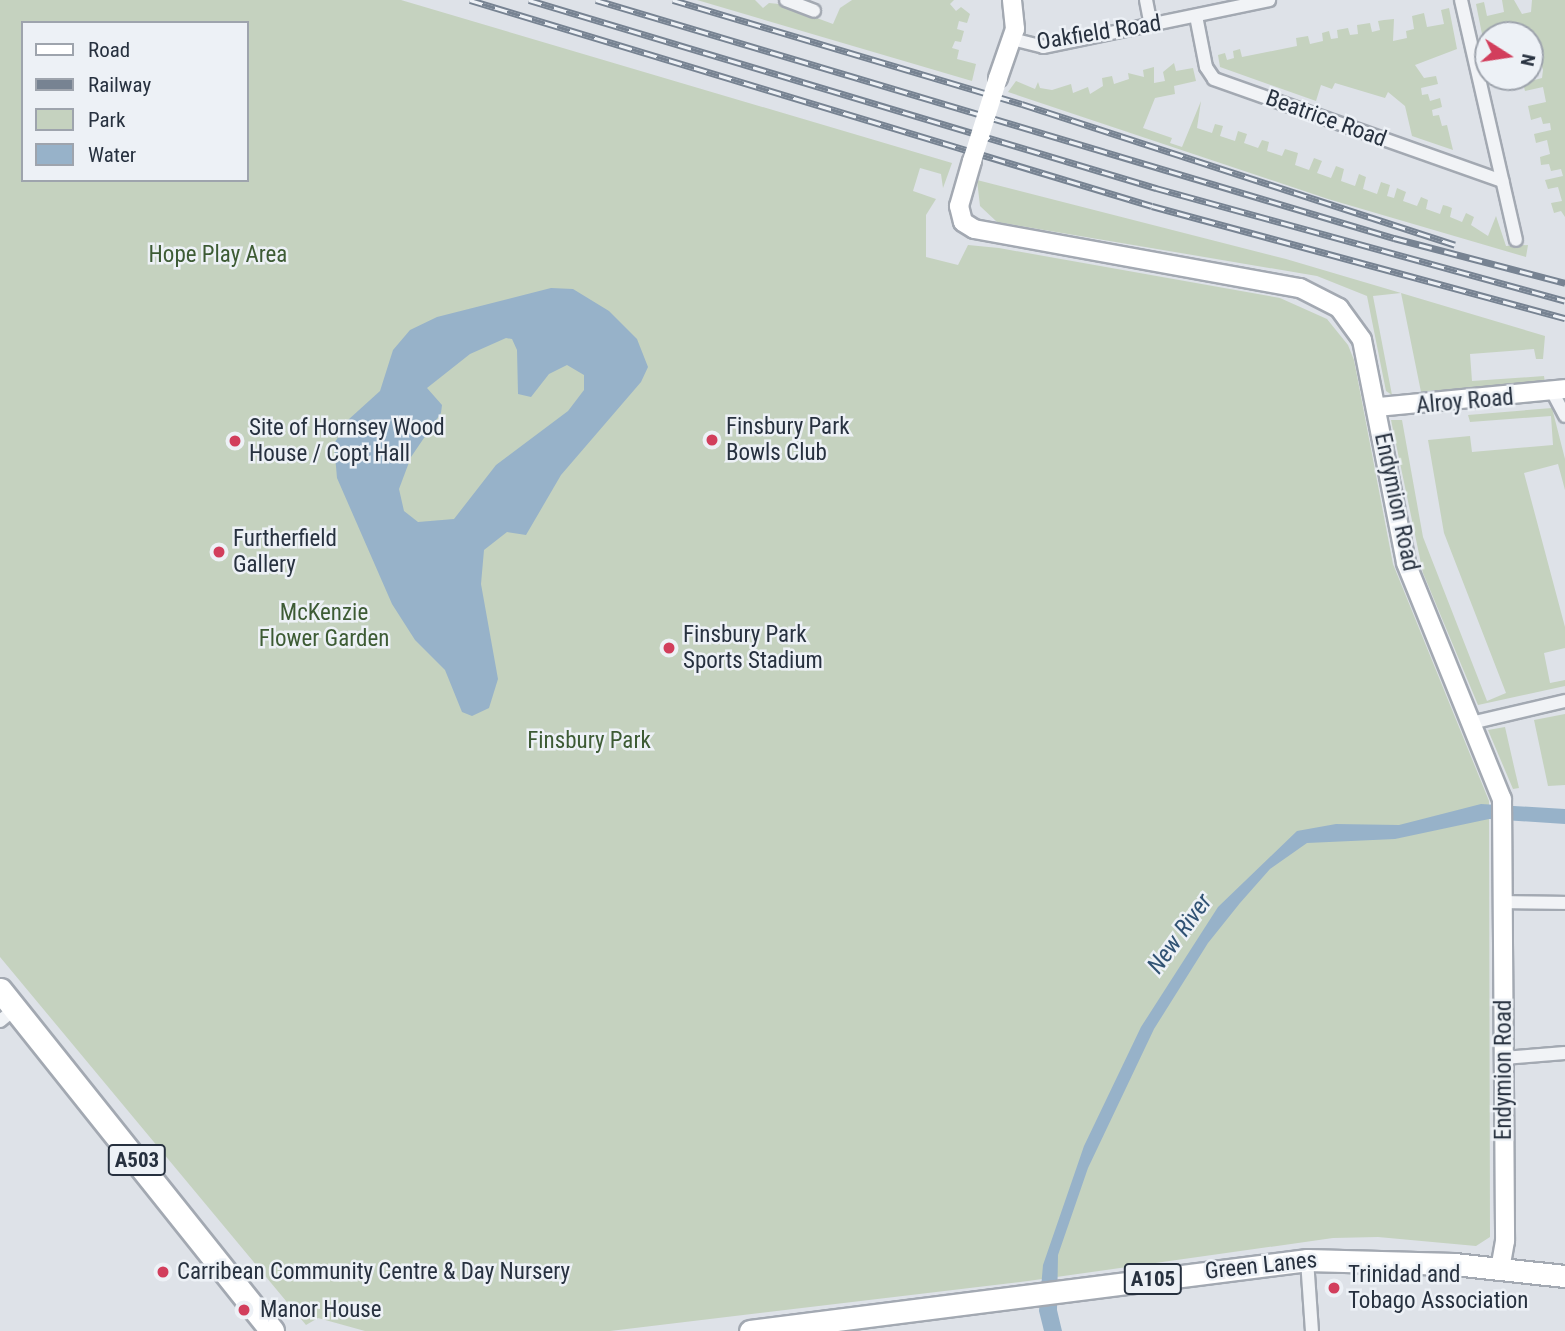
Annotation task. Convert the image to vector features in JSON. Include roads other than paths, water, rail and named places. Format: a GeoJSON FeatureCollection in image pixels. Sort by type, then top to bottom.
{"type":"FeatureCollection","features":[{"type":"Feature","properties":{"kind":"highway","name":"A503"},"geometry":{"type":"LineString","coordinates":[[0,990],[8,1015],[272,1331]]}},
{"type":"Feature","properties":{"kind":"main road","name":"Endymion Road"},"geometry":{"type":"LineString","coordinates":[[1012,0],[1016,11],[1012,39],[962,193],[962,222],[988,234],[1300,288],[1322,297],[1354,325],[1378,407],[1406,563],[1502,801],[1505,1241],[1500,1269]]}},
{"type":"Feature","properties":{"kind":"main road","name":"Alroy Road"},"geometry":{"type":"LineString","coordinates":[[1378,407],[1559,391]]}},
{"type":"Feature","properties":{"kind":"main road","name":"Green Lanes"},"geometry":{"type":"LineString","coordinates":[[750,1331],[1307,1260],[1355,1258],[1565,1276]]}},
{"type":"Feature","properties":{"kind":"street"},"geometry":{"type":"LineString","coordinates":[[786,0],[814,11]]}},
{"type":"Feature","properties":{"kind":"street"},"geometry":{"type":"LineString","coordinates":[[1146,0],[1151,25]]}},
{"type":"Feature","properties":{"kind":"street","name":"Oakfield Road"},"geometry":{"type":"LineString","coordinates":[[1012,39],[1043,47],[1269,0]]}},
{"type":"Feature","properties":{"kind":"street"},"geometry":{"type":"LineString","coordinates":[[1461,0],[1516,240]]}},
{"type":"Feature","properties":{"kind":"street","name":"Beatrice Road"},"geometry":{"type":"LineString","coordinates":[[1196,16],[1206,67],[1214,79],[1502,181]]}},
{"type":"Feature","properties":{"kind":"street"},"geometry":{"type":"LineString","coordinates":[[1559,391],[1565,416]]}},
{"type":"Feature","properties":{"kind":"street"},"geometry":{"type":"LineString","coordinates":[[1471,723],[1565,701]]}},
{"type":"Feature","properties":{"kind":"street"},"geometry":{"type":"LineString","coordinates":[[1503,902],[1565,903]]}},
{"type":"Feature","properties":{"kind":"street"},"geometry":{"type":"LineString","coordinates":[[1504,1058],[1565,1053]]}},
{"type":"Feature","properties":{"kind":"street"},"geometry":{"type":"LineString","coordinates":[[1307,1260],[1312,1331]]}},
{"type":"Feature","properties":{"kind":"water"},"geometry":{"type":"Polygon","coordinates":[[[551,288],[573,289],[609,311],[637,339],[648,367],[641,382],[561,475],[526,535],[507,532],[484,550],[481,584],[498,679],[489,708],[472,716],[462,712],[445,670],[415,640],[392,604],[337,478],[334,444],[348,420],[380,391],[393,350],[410,330],[437,317],[551,288]],[[506,338],[470,354],[427,388],[442,405],[441,413],[411,457],[399,489],[404,511],[418,522],[454,519],[496,465],[568,411],[584,390],[584,375],[567,365],[549,374],[531,397],[518,394],[517,350],[512,339],[506,338]]]}},
{"type":"Feature","properties":{"kind":"water"},"geometry":{"type":"Polygon","coordinates":[[[1481,804],[1565,809],[1565,824],[1489,819],[1395,839],[1307,843],[1270,869],[1240,903],[1208,943],[1154,1029],[1088,1168],[1058,1255],[1057,1310],[1062,1331],[1044,1331],[1039,1311],[1043,1265],[1084,1146],[1141,1027],[1218,907],[1297,831],[1336,824],[1399,825],[1481,804]]]}},
{"type":"Feature","properties":{"kind":"railway"},"geometry":{"type":"LineString","coordinates":[[470,0],[1152,206],[1565,318]]}},
{"type":"Feature","properties":{"kind":"railway"},"geometry":{"type":"LineString","coordinates":[[529,0],[1156,188],[1565,301]]}},
{"type":"Feature","properties":{"kind":"railway"},"geometry":{"type":"LineString","coordinates":[[596,0],[1394,238],[1565,283]]}},
{"type":"Feature","properties":{"kind":"railway"},"geometry":{"type":"LineString","coordinates":[[673,0],[1022,104],[1455,245]]}},
{"type":"Feature","properties":{"kind":"place","name":"Finsbury Park Bowls Club"},"geometry":{"type":"Point","coordinates":[712,440]}},
{"type":"Feature","properties":{"kind":"place","name":"Site of Hornsey Wood House / Copt Hall"},"geometry":{"type":"Point","coordinates":[235,441]}},
{"type":"Feature","properties":{"kind":"place","name":"Furtherfield Gallery"},"geometry":{"type":"Point","coordinates":[219,552]}},
{"type":"Feature","properties":{"kind":"place","name":"Finsbury Park Sports Stadium"},"geometry":{"type":"Point","coordinates":[669,648]}},
{"type":"Feature","properties":{"kind":"place","name":"Carribean Community Centre & Day Nursery"},"geometry":{"type":"Point","coordinates":[163,1272]}},
{"type":"Feature","properties":{"kind":"place","name":"Trinidad and Tobago Association"},"geometry":{"type":"Point","coordinates":[1334,1288]}},
{"type":"Feature","properties":{"kind":"place","name":"Manor House"},"geometry":{"type":"Point","coordinates":[244,1310]}},
{"type":"Feature","properties":{"kind":"park label","name":"Hope Play Area"},"geometry":{"type":"Point","coordinates":[218,255]}},
{"type":"Feature","properties":{"kind":"park label","name":"McKenzie Flower Garden"},"geometry":{"type":"Point","coordinates":[324,626]}},
{"type":"Feature","properties":{"kind":"park label","name":"Finsbury Park"},"geometry":{"type":"Point","coordinates":[589,741]}},
{"type":"Feature","properties":{"kind":"water label","name":"New River"},"geometry":{"type":"Point","coordinates":[1180,934]}}]}
